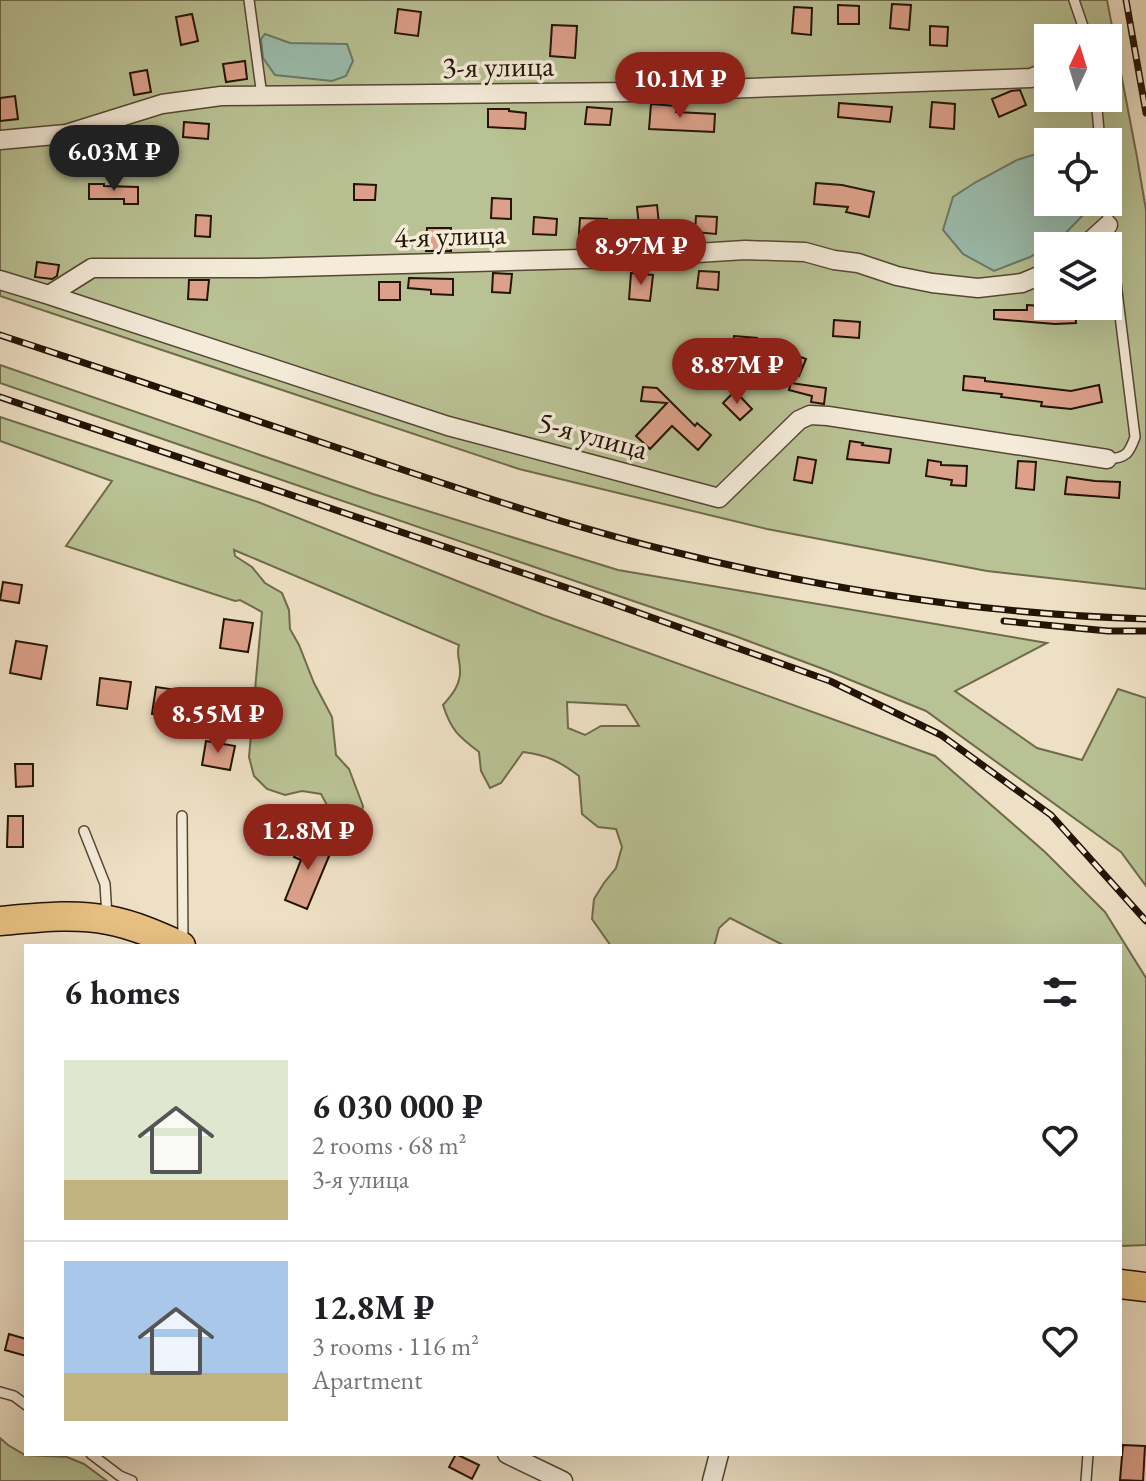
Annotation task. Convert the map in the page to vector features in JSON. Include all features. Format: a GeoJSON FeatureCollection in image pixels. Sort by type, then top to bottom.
{"type":"FeatureCollection","features":[{"type":"Feature","properties":{"kind":"main road"},"geometry":{"type":"LineString","coordinates":[[0,921],[68,917],[108,920],[177,944]]}},
{"type":"Feature","properties":{"kind":"main road"},"geometry":{"type":"LineString","coordinates":[[1122,1284],[1146,1287]]}},
{"type":"Feature","properties":{"kind":"street","name":"3-я улица"},"geometry":{"type":"LineString","coordinates":[[0,140],[66,134],[162,104],[221,96],[636,92],[1034,77]]}},
{"type":"Feature","properties":{"kind":"street"},"geometry":{"type":"LineString","coordinates":[[1100,232],[1108,225]]}},
{"type":"Feature","properties":{"kind":"street","name":"4-я улица"},"geometry":{"type":"LineString","coordinates":[[49,295],[92,268],[259,268],[632,258],[745,250],[805,252],[858,263],[897,276],[978,288],[1022,283],[1034,278]]}},
{"type":"Feature","properties":{"kind":"street"},"geometry":{"type":"LineString","coordinates":[[0,280],[49,295]]}},
{"type":"Feature","properties":{"kind":"street","name":"5-я улица"},"geometry":{"type":"LineString","coordinates":[[49,295],[448,426],[719,498],[799,420],[810,415],[1107,459]]}},
{"type":"Feature","properties":{"kind":"street"},"geometry":{"type":"LineString","coordinates":[[511,1456],[563,1481]]}},
{"type":"Feature","properties":{"kind":"street"},"geometry":{"type":"LineString","coordinates":[[712,1481],[718,1456]]}},
{"type":"Feature","properties":{"kind":"lane"},"geometry":{"type":"LineString","coordinates":[[249,0],[262,96]]}},
{"type":"Feature","properties":{"kind":"lane"},"geometry":{"type":"LineString","coordinates":[[1074,0],[1082,24]]}},
{"type":"Feature","properties":{"kind":"lane"},"geometry":{"type":"LineString","coordinates":[[1107,216],[1135,437],[1131,450],[1121,458],[1107,459]]}},
{"type":"Feature","properties":{"kind":"lane"},"geometry":{"type":"LineString","coordinates":[[182,816],[182,944]]}},
{"type":"Feature","properties":{"kind":"lane"},"geometry":{"type":"LineString","coordinates":[[84,831],[105,884],[108,920]]}},
{"type":"Feature","properties":{"kind":"lane"},"geometry":{"type":"LineString","coordinates":[[0,1392],[14,1396],[24,1404]]}},
{"type":"Feature","properties":{"kind":"lane"},"geometry":{"type":"LineString","coordinates":[[94,1456],[132,1481]]}},
{"type":"Feature","properties":{"kind":"lane"},"geometry":{"type":"LineString","coordinates":[[1086,1481],[1088,1456]]}},
{"type":"Feature","properties":{"kind":"shaded area"},"geometry":{"type":"Polygon","coordinates":[[[0,0],[1107,0],[1112,24],[1034,24],[1034,112],[1122,112],[1122,78],[1146,210],[1146,589],[987,571],[767,529],[519,469],[0,296],[0,0]]]}},
{"type":"Feature","properties":{"kind":"shaded area"},"geometry":{"type":"Polygon","coordinates":[[[265,34],[290,43],[347,44],[353,61],[346,76],[332,81],[275,75],[263,58],[261,39],[265,34]]]}},
{"type":"Feature","properties":{"kind":"shaded area"},"geometry":{"type":"Polygon","coordinates":[[[1034,155],[1034,216],[1082,216],[1067,232],[1034,232],[1034,255],[994,271],[963,254],[943,230],[953,197],[1017,160],[1034,155]]]}},
{"type":"Feature","properties":{"kind":"shaded area"},"geometry":{"type":"Polygon","coordinates":[[[0,365],[373,494],[618,570],[1047,643],[955,691],[1037,748],[1082,760],[1118,689],[1146,698],[1146,886],[1121,852],[926,711],[735,636],[0,383],[0,365]]]}},
{"type":"Feature","properties":{"kind":"shaded area"},"geometry":{"type":"Polygon","coordinates":[[[0,417],[258,502],[543,615],[935,756],[1045,852],[1105,912],[1146,978],[1146,1245],[1122,1246],[1122,944],[781,944],[730,918],[719,928],[714,944],[610,944],[592,919],[594,899],[616,868],[622,847],[616,829],[598,827],[582,814],[579,776],[546,757],[523,752],[501,783],[490,788],[481,771],[479,752],[456,732],[443,705],[459,680],[459,645],[234,550],[235,556],[252,567],[265,583],[282,593],[289,610],[290,629],[332,717],[336,755],[349,769],[363,806],[359,827],[344,823],[335,816],[321,794],[302,791],[285,795],[267,789],[254,776],[249,757],[262,612],[240,600],[235,601],[66,546],[112,481],[0,441],[0,417]],[[567,702],[568,728],[585,735],[601,726],[639,726],[626,705],[567,702]]]}},
{"type":"Feature","properties":{"kind":"shaded area"},"geometry":{"type":"Polygon","coordinates":[[[0,1438],[24,1456],[67,1457],[84,1464],[107,1481],[0,1481],[0,1438]]]}},
{"type":"Feature","properties":{"kind":"building"},"geometry":{"type":"Polygon","coordinates":[[[892,4],[911,5],[909,30],[890,28],[892,4]]]}},
{"type":"Feature","properties":{"kind":"building"},"geometry":{"type":"Polygon","coordinates":[[[838,5],[859,6],[859,24],[838,24],[838,5]]]}},
{"type":"Feature","properties":{"kind":"building"},"geometry":{"type":"Polygon","coordinates":[[[794,7],[812,8],[811,35],[792,33],[794,7]]]}},
{"type":"Feature","properties":{"kind":"building"},"geometry":{"type":"Polygon","coordinates":[[[398,9],[421,12],[418,36],[395,33],[398,9]]]}},
{"type":"Feature","properties":{"kind":"building"},"geometry":{"type":"Polygon","coordinates":[[[192,14],[198,41],[181,45],[176,17],[192,14]]]}},
{"type":"Feature","properties":{"kind":"building"},"geometry":{"type":"Polygon","coordinates":[[[552,25],[577,26],[575,58],[550,56],[552,25]]]}},
{"type":"Feature","properties":{"kind":"building"},"geometry":{"type":"Polygon","coordinates":[[[930,26],[948,27],[947,46],[930,45],[930,26]]]}},
{"type":"Feature","properties":{"kind":"building"},"geometry":{"type":"Polygon","coordinates":[[[245,61],[247,79],[226,82],[223,64],[245,61]]]}},
{"type":"Feature","properties":{"kind":"building"},"geometry":{"type":"Polygon","coordinates":[[[147,70],[151,92],[134,95],[130,73],[147,70]]]}},
{"type":"Feature","properties":{"kind":"building"},"geometry":{"type":"Polygon","coordinates":[[[1020,90],[1026,105],[999,117],[992,99],[1020,90]]]}},
{"type":"Feature","properties":{"kind":"building"},"geometry":{"type":"Polygon","coordinates":[[[15,96],[18,119],[0,121],[0,98],[15,96]]]}},
{"type":"Feature","properties":{"kind":"building"},"geometry":{"type":"Polygon","coordinates":[[[932,102],[955,104],[954,129],[930,127],[932,102]]]}},
{"type":"Feature","properties":{"kind":"building"},"geometry":{"type":"Polygon","coordinates":[[[839,103],[892,107],[890,122],[838,117],[839,103]]]}},
{"type":"Feature","properties":{"kind":"building"},"geometry":{"type":"Polygon","coordinates":[[[651,104],[676,106],[676,112],[715,114],[714,132],[649,129],[651,104]]]}},
{"type":"Feature","properties":{"kind":"building"},"geometry":{"type":"Polygon","coordinates":[[[587,107],[612,109],[610,125],[585,124],[587,107]]]}},
{"type":"Feature","properties":{"kind":"building"},"geometry":{"type":"Polygon","coordinates":[[[488,109],[526,113],[525,129],[488,127],[488,109]]]}},
{"type":"Feature","properties":{"kind":"building"},"geometry":{"type":"Polygon","coordinates":[[[184,122],[209,124],[208,139],[183,137],[184,122]]]}},
{"type":"Feature","properties":{"kind":"building"},"geometry":{"type":"Polygon","coordinates":[[[816,183],[874,192],[869,217],[846,212],[848,207],[814,204],[816,183]]]}},
{"type":"Feature","properties":{"kind":"building"},"geometry":{"type":"Polygon","coordinates":[[[89,184],[138,187],[138,204],[124,204],[124,199],[89,199],[89,184]]]}},
{"type":"Feature","properties":{"kind":"building"},"geometry":{"type":"Polygon","coordinates":[[[354,184],[376,185],[375,200],[354,200],[354,184]]]}},
{"type":"Feature","properties":{"kind":"building"},"geometry":{"type":"Polygon","coordinates":[[[492,198],[511,199],[511,219],[491,218],[492,198]]]}},
{"type":"Feature","properties":{"kind":"building"},"geometry":{"type":"Polygon","coordinates":[[[657,205],[659,224],[639,226],[637,207],[657,205]]]}},
{"type":"Feature","properties":{"kind":"building"},"geometry":{"type":"Polygon","coordinates":[[[196,215],[211,216],[210,237],[195,236],[196,215]]]}},
{"type":"Feature","properties":{"kind":"building"},"geometry":{"type":"Polygon","coordinates":[[[696,216],[717,217],[716,234],[695,232],[696,216]]]}},
{"type":"Feature","properties":{"kind":"building"},"geometry":{"type":"Polygon","coordinates":[[[534,217],[557,219],[556,235],[533,234],[534,217]]]}},
{"type":"Feature","properties":{"kind":"building"},"geometry":{"type":"Polygon","coordinates":[[[580,218],[607,219],[606,235],[579,234],[580,218]]]}},
{"type":"Feature","properties":{"kind":"building"},"geometry":{"type":"Polygon","coordinates":[[[427,228],[451,228],[451,251],[426,251],[427,228]]]}},
{"type":"Feature","properties":{"kind":"building"},"geometry":{"type":"Polygon","coordinates":[[[37,262],[59,265],[57,276],[52,279],[35,277],[37,262]]]}},
{"type":"Feature","properties":{"kind":"building"},"geometry":{"type":"Polygon","coordinates":[[[699,271],[719,272],[718,290],[697,288],[699,271]]]}},
{"type":"Feature","properties":{"kind":"building"},"geometry":{"type":"Polygon","coordinates":[[[493,273],[512,274],[510,293],[492,292],[493,273]]]}},
{"type":"Feature","properties":{"kind":"building"},"geometry":{"type":"Polygon","coordinates":[[[631,273],[653,275],[650,301],[629,299],[631,273]]]}},
{"type":"Feature","properties":{"kind":"building"},"geometry":{"type":"Polygon","coordinates":[[[409,278],[453,279],[453,295],[408,288],[409,278]]]}},
{"type":"Feature","properties":{"kind":"building"},"geometry":{"type":"Polygon","coordinates":[[[189,280],[209,280],[207,300],[188,299],[189,280]]]}},
{"type":"Feature","properties":{"kind":"building"},"geometry":{"type":"Polygon","coordinates":[[[379,282],[400,282],[400,300],[379,300],[379,282]]]}},
{"type":"Feature","properties":{"kind":"building"},"geometry":{"type":"Polygon","coordinates":[[[1027,305],[1034,306],[1034,320],[1076,320],[1076,323],[994,319],[994,310],[1027,310],[1027,305]]]}},
{"type":"Feature","properties":{"kind":"building"},"geometry":{"type":"Polygon","coordinates":[[[834,320],[860,322],[859,338],[833,336],[834,320]]]}},
{"type":"Feature","properties":{"kind":"building"},"geometry":{"type":"Polygon","coordinates":[[[734,336],[757,338],[755,353],[732,350],[734,336]]]}},
{"type":"Feature","properties":{"kind":"building"},"geometry":{"type":"Polygon","coordinates":[[[788,352],[806,359],[799,376],[782,369],[788,352]]]}},
{"type":"Feature","properties":{"kind":"building"},"geometry":{"type":"Polygon","coordinates":[[[964,376],[1071,391],[1099,385],[1102,402],[1071,409],[1041,406],[1042,402],[963,390],[964,376]]]}},
{"type":"Feature","properties":{"kind":"building"},"geometry":{"type":"Polygon","coordinates":[[[791,383],[826,388],[824,404],[811,402],[812,396],[789,390],[791,383]]]}},
{"type":"Feature","properties":{"kind":"building"},"geometry":{"type":"Polygon","coordinates":[[[643,387],[657,388],[695,426],[697,423],[711,435],[698,450],[672,426],[650,449],[636,436],[667,403],[641,401],[643,387]]]}},
{"type":"Feature","properties":{"kind":"building"},"geometry":{"type":"Polygon","coordinates":[[[735,391],[752,409],[740,420],[723,403],[735,391]]]}},
{"type":"Feature","properties":{"kind":"building"},"geometry":{"type":"Polygon","coordinates":[[[850,441],[891,449],[889,463],[847,459],[850,441]]]}},
{"type":"Feature","properties":{"kind":"building"},"geometry":{"type":"Polygon","coordinates":[[[798,457],[816,460],[812,483],[794,480],[798,457]]]}},
{"type":"Feature","properties":{"kind":"building"},"geometry":{"type":"Polygon","coordinates":[[[928,460],[941,462],[941,465],[967,466],[966,486],[951,485],[952,480],[926,476],[928,460]]]}},
{"type":"Feature","properties":{"kind":"building"},"geometry":{"type":"Polygon","coordinates":[[[1018,461],[1036,462],[1034,490],[1016,488],[1018,461]]]}},
{"type":"Feature","properties":{"kind":"building"},"geometry":{"type":"Polygon","coordinates":[[[1067,477],[1120,482],[1119,498],[1065,494],[1067,477]]]}},
{"type":"Feature","properties":{"kind":"building"},"geometry":{"type":"Polygon","coordinates":[[[3,582],[22,585],[19,603],[0,600],[3,582]]]}},
{"type":"Feature","properties":{"kind":"building"},"geometry":{"type":"Polygon","coordinates":[[[224,619],[253,623],[248,652],[220,648],[224,619]]]}},
{"type":"Feature","properties":{"kind":"building"},"geometry":{"type":"Polygon","coordinates":[[[16,641],[47,646],[41,679],[10,673],[16,641]]]}},
{"type":"Feature","properties":{"kind":"building"},"geometry":{"type":"Polygon","coordinates":[[[100,678],[131,682],[127,709],[97,705],[100,678]]]}},
{"type":"Feature","properties":{"kind":"building"},"geometry":{"type":"Polygon","coordinates":[[[156,687],[177,690],[173,717],[152,714],[156,687]]]}},
{"type":"Feature","properties":{"kind":"building"},"geometry":{"type":"Polygon","coordinates":[[[206,741],[235,746],[230,770],[202,765],[206,741]]]}},
{"type":"Feature","properties":{"kind":"building"},"geometry":{"type":"Polygon","coordinates":[[[15,764],[33,764],[33,786],[16,787],[15,764]]]}},
{"type":"Feature","properties":{"kind":"building"},"geometry":{"type":"Polygon","coordinates":[[[8,816],[23,816],[23,847],[7,847],[8,816]]]}},
{"type":"Feature","properties":{"kind":"building"},"geometry":{"type":"Polygon","coordinates":[[[301,837],[332,849],[307,909],[285,900],[301,860],[294,857],[301,837]]]}},
{"type":"Feature","properties":{"kind":"building"},"geometry":{"type":"Polygon","coordinates":[[[9,1334],[24,1338],[24,1355],[5,1350],[9,1334]]]}},
{"type":"Feature","properties":{"kind":"building"},"geometry":{"type":"Polygon","coordinates":[[[1123,1445],[1145,1446],[1143,1481],[1120,1480],[1123,1445]]]}},
{"type":"Feature","properties":{"kind":"building"},"geometry":{"type":"Polygon","coordinates":[[[455,1456],[479,1465],[472,1479],[449,1467],[455,1456]]]}},
{"type":"Feature","properties":{"kind":"railway"},"geometry":{"type":"LineString","coordinates":[[1126,0],[1146,113]]}},
{"type":"Feature","properties":{"kind":"railway"},"geometry":{"type":"LineString","coordinates":[[0,335],[508,504],[662,549],[781,576],[902,597],[1024,612],[1146,619]]}},
{"type":"Feature","properties":{"kind":"railway"},"geometry":{"type":"LineString","coordinates":[[0,397],[597,598],[830,681],[941,735],[1051,815],[1146,921]]}},
{"type":"Feature","properties":{"kind":"railway"},"geometry":{"type":"LineString","coordinates":[[1004,621],[1108,631],[1146,631]]}}]}
